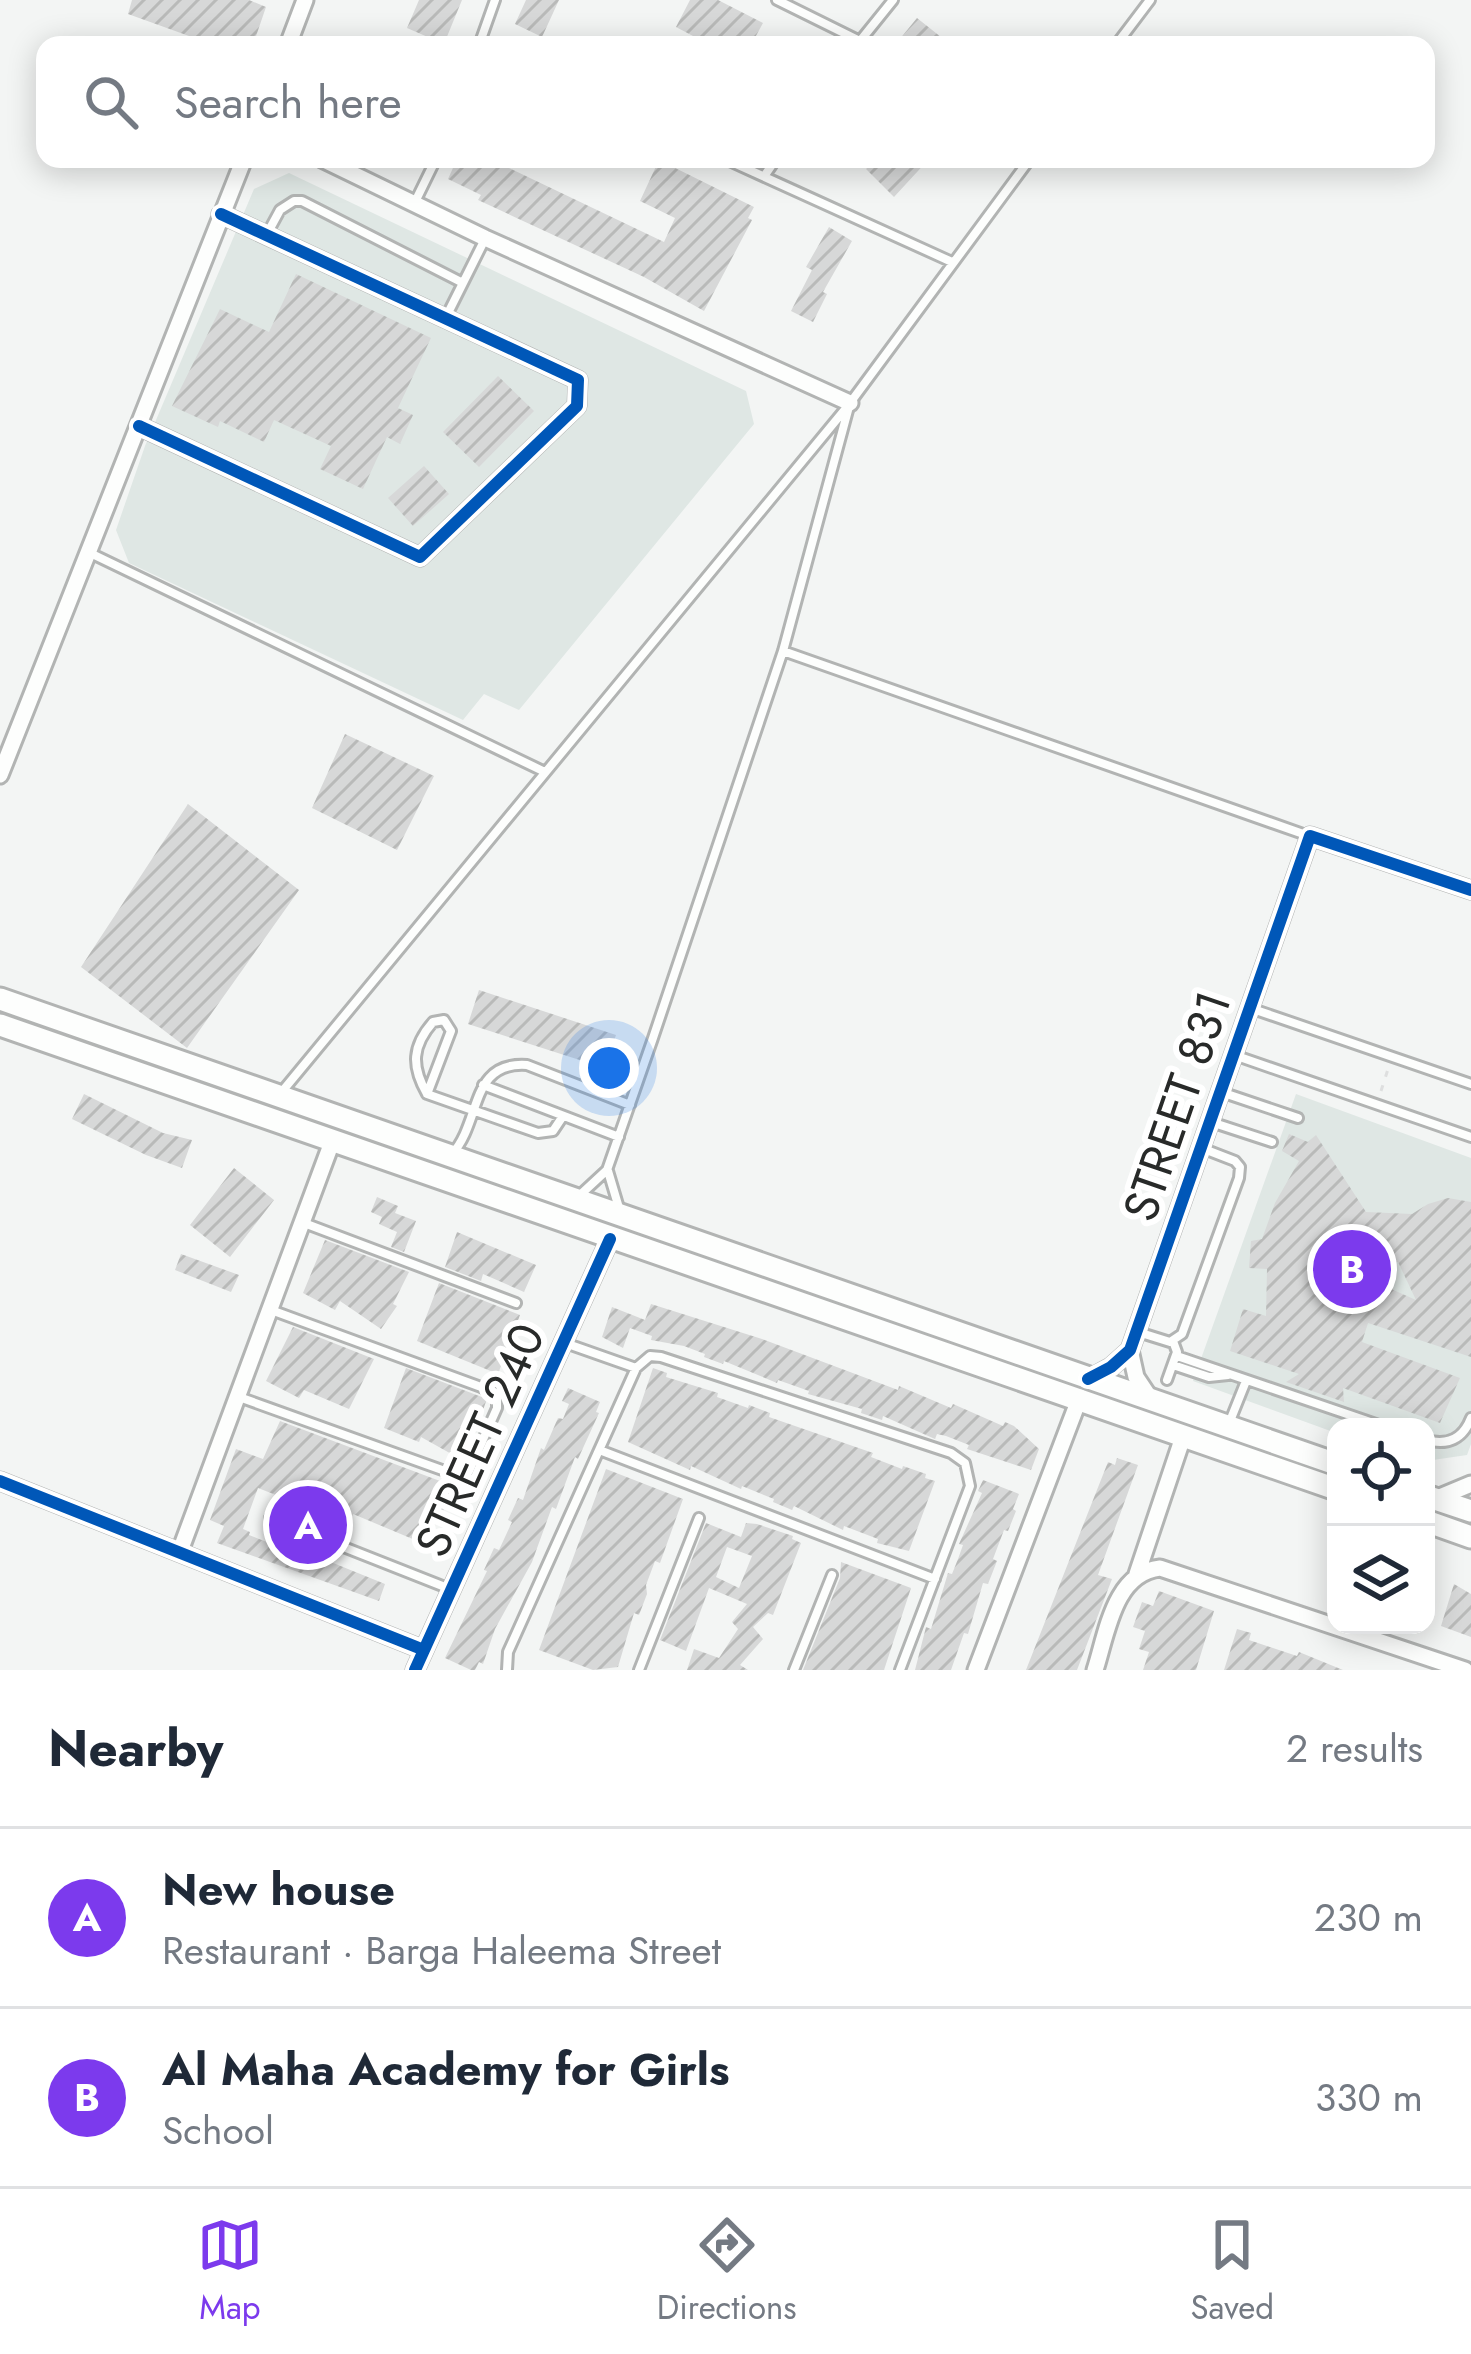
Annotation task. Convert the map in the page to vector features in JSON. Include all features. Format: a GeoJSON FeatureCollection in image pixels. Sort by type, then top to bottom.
{"type":"FeatureCollection","features":[{"type":"Feature","properties":{"kind":"main road"},"geometry":{"type":"LineString","coordinates":[[0,999],[624,1216],[1084,1388],[1184,1434],[1327,1486]]}},
{"type":"Feature","properties":{"kind":"main road"},"geometry":{"type":"LineString","coordinates":[[0,1025],[610,1239],[1084,1388],[1152,1401],[1327,1461]]}},
{"type":"Feature","properties":{"kind":"main road"},"geometry":{"type":"LineString","coordinates":[[1435,1498],[1471,1511]]}},
{"type":"Feature","properties":{"kind":"main road"},"geometry":{"type":"LineString","coordinates":[[1435,1524],[1471,1537]]}},
{"type":"Feature","properties":{"kind":"street"},"geometry":{"type":"LineString","coordinates":[[291,36],[305,0]]}},
{"type":"Feature","properties":{"kind":"street"},"geometry":{"type":"LineString","coordinates":[[0,775],[240,168]]}},
{"type":"Feature","properties":{"kind":"street"},"geometry":{"type":"LineString","coordinates":[[340,168],[850,403]]}},
{"type":"Feature","properties":{"kind":"street"},"geometry":{"type":"LineString","coordinates":[[140,426],[420,556],[577,406],[578,380],[221,214]]}},
{"type":"Feature","properties":{"kind":"street"},"geometry":{"type":"LineString","coordinates":[[1310,836],[1471,890]]}},
{"type":"Feature","properties":{"kind":"street","name":"STREET 831"},"geometry":{"type":"LineString","coordinates":[[1130,1350],[1310,836]]}},
{"type":"Feature","properties":{"kind":"street"},"geometry":{"type":"LineString","coordinates":[[180,1551],[332,1142]]}},
{"type":"Feature","properties":{"kind":"street","name":"STREET 240"},"geometry":{"type":"LineString","coordinates":[[415,1670],[610,1239]]}},
{"type":"Feature","properties":{"kind":"street"},"geometry":{"type":"LineString","coordinates":[[976,1670],[1084,1388],[1130,1350],[1136,1377],[1152,1401]]}},
{"type":"Feature","properties":{"kind":"street"},"geometry":{"type":"LineString","coordinates":[[1095,1670],[1122,1592],[1137,1574],[1184,1434]]}},
{"type":"Feature","properties":{"kind":"street"},"geometry":{"type":"LineString","coordinates":[[0,1481],[424,1650]]}},
{"type":"Feature","properties":{"kind":"street"},"geometry":{"type":"LineString","coordinates":[[1435,1496],[1471,1484]]}},
{"type":"Feature","properties":{"kind":"street"},"geometry":{"type":"LineString","coordinates":[[1137,1574],[1171,1570],[1416,1662],[1465,1670]]}},
{"type":"Feature","properties":{"kind":"lane"},"geometry":{"type":"LineString","coordinates":[[482,36],[495,0]]}},
{"type":"Feature","properties":{"kind":"lane"},"geometry":{"type":"LineString","coordinates":[[777,0],[845,36]]}},
{"type":"Feature","properties":{"kind":"lane"},"geometry":{"type":"LineString","coordinates":[[864,36],[892,0]]}},
{"type":"Feature","properties":{"kind":"lane"},"geometry":{"type":"LineString","coordinates":[[1123,36],[1150,0]]}},
{"type":"Feature","properties":{"kind":"lane"},"geometry":{"type":"LineString","coordinates":[[414,204],[432,168]]}},
{"type":"Feature","properties":{"kind":"lane"},"geometry":{"type":"LineString","coordinates":[[748,168],[952,262]]}},
{"type":"Feature","properties":{"kind":"lane"},"geometry":{"type":"LineString","coordinates":[[765,175],[770,168]]}},
{"type":"Feature","properties":{"kind":"lane"},"geometry":{"type":"LineString","coordinates":[[279,1095],[850,403],[1023,168]]}},
{"type":"Feature","properties":{"kind":"lane"},"geometry":{"type":"LineString","coordinates":[[266,236],[280,210],[294,200],[463,283]]}},
{"type":"Feature","properties":{"kind":"lane"},"geometry":{"type":"LineString","coordinates":[[445,318],[485,238]]}},
{"type":"Feature","properties":{"kind":"lane"},"geometry":{"type":"LineString","coordinates":[[624,1216],[609,1186],[608,1170],[783,651],[850,403]]}},
{"type":"Feature","properties":{"kind":"lane"},"geometry":{"type":"LineString","coordinates":[[88,552],[545,772]]}},
{"type":"Feature","properties":{"kind":"lane"},"geometry":{"type":"LineString","coordinates":[[783,651],[1310,836]]}},
{"type":"Feature","properties":{"kind":"lane"},"geometry":{"type":"LineString","coordinates":[[1248,1008],[1471,1084]]}},
{"type":"Feature","properties":{"kind":"lane"},"geometry":{"type":"LineString","coordinates":[[427,1094],[451,1031],[444,1020],[433,1022],[415,1050],[415,1066],[427,1094],[546,1134],[563,1116]]}},
{"type":"Feature","properties":{"kind":"lane"},"geometry":{"type":"LineString","coordinates":[[1233,1054],[1471,1137]]}},
{"type":"Feature","properties":{"kind":"lane"},"geometry":{"type":"LineString","coordinates":[[451,1155],[465,1136],[483,1085],[493,1071],[509,1064],[630,1105]]}},
{"type":"Feature","properties":{"kind":"lane"},"geometry":{"type":"LineString","coordinates":[[483,1085],[619,1137]]}},
{"type":"Feature","properties":{"kind":"lane"},"geometry":{"type":"LineString","coordinates":[[1220,1092],[1298,1118]]}},
{"type":"Feature","properties":{"kind":"lane"},"geometry":{"type":"LineString","coordinates":[[1210,1121],[1271,1142]]}},
{"type":"Feature","properties":{"kind":"lane"},"geometry":{"type":"LineString","coordinates":[[1173,1341],[1182,1334],[1240,1173],[1235,1161],[1201,1148]]}},
{"type":"Feature","properties":{"kind":"lane"},"geometry":{"type":"LineString","coordinates":[[573,1198],[608,1170]]}},
{"type":"Feature","properties":{"kind":"lane"},"geometry":{"type":"LineString","coordinates":[[302,1223],[516,1303]]}},
{"type":"Feature","properties":{"kind":"lane"},"geometry":{"type":"LineString","coordinates":[[237,1397],[456,1474],[469,1471],[497,1408],[497,1395],[481,1387],[270,1310]]}},
{"type":"Feature","properties":{"kind":"lane"},"geometry":{"type":"LineString","coordinates":[[1137,1332],[1173,1341]]}},
{"type":"Feature","properties":{"kind":"lane"},"geometry":{"type":"LineString","coordinates":[[1167,1380],[1175,1360],[1173,1341]]}},
{"type":"Feature","properties":{"kind":"lane"},"geometry":{"type":"LineString","coordinates":[[563,1342],[636,1369]]}},
{"type":"Feature","properties":{"kind":"lane"},"geometry":{"type":"LineString","coordinates":[[507,1670],[508,1652],[636,1369],[650,1356],[959,1457],[969,1470],[970,1486],[900,1670]]}},
{"type":"Feature","properties":{"kind":"lane"},"geometry":{"type":"LineString","coordinates":[[1175,1360],[1217,1367],[1228,1376],[1355,1418]]}},
{"type":"Feature","properties":{"kind":"lane"},"geometry":{"type":"LineString","coordinates":[[1228,1427],[1246,1381]]}},
{"type":"Feature","properties":{"kind":"lane"},"geometry":{"type":"LineString","coordinates":[[1435,1440],[1454,1440],[1466,1431],[1471,1418]]}},
{"type":"Feature","properties":{"kind":"lane"},"geometry":{"type":"LineString","coordinates":[[602,1450],[935,1579]]}},
{"type":"Feature","properties":{"kind":"lane"},"geometry":{"type":"LineString","coordinates":[[270,1517],[452,1590]]}},
{"type":"Feature","properties":{"kind":"lane"},"geometry":{"type":"LineString","coordinates":[[639,1670],[699,1518]]}},
{"type":"Feature","properties":{"kind":"lane"},"geometry":{"type":"LineString","coordinates":[[794,1670],[832,1575]]}},
{"type":"Feature","properties":{"kind":"path"},"geometry":{"type":"LineString","coordinates":[[1376,1104],[1392,1057]]}},
{"type":"Feature","properties":{"kind":"shaded area"},"geometry":{"type":"Polygon","coordinates":[[[289,173],[746,391],[754,424],[519,710],[484,694],[463,720],[129,563],[116,530],[145,446],[254,189],[289,173]]]}},
{"type":"Feature","properties":{"kind":"shaded area"},"geometry":{"type":"Polygon","coordinates":[[[1296,1094],[1471,1158],[1471,1444],[1467,1455],[1435,1460],[1435,1418],[1327,1418],[1327,1430],[1193,1381],[1296,1094]]]}},
{"type":"Feature","properties":{"kind":"building"},"geometry":{"type":"Polygon","coordinates":[[[132,0],[249,0],[266,7],[256,36],[189,36],[128,14],[132,0]]]}},
{"type":"Feature","properties":{"kind":"building"},"geometry":{"type":"Polygon","coordinates":[[[419,0],[462,0],[447,36],[426,36],[407,28],[419,0]]]}},
{"type":"Feature","properties":{"kind":"building"},"geometry":{"type":"Polygon","coordinates":[[[526,0],[559,0],[542,36],[515,24],[526,0]]]}},
{"type":"Feature","properties":{"kind":"building"},"geometry":{"type":"Polygon","coordinates":[[[690,0],[718,0],[763,23],[756,36],[693,36],[676,27],[690,0]]]}},
{"type":"Feature","properties":{"kind":"building"},"geometry":{"type":"Polygon","coordinates":[[[917,18],[940,36],[902,36],[917,18]]]}},
{"type":"Feature","properties":{"kind":"building"},"geometry":{"type":"Polygon","coordinates":[[[453,168],[509,168],[664,242],[675,218],[640,201],[655,168],[675,168],[754,207],[748,218],[752,220],[704,311],[644,277],[478,200],[481,195],[448,179],[453,168]]]}},
{"type":"Feature","properties":{"kind":"building"},"geometry":{"type":"Polygon","coordinates":[[[867,168],[921,168],[894,197],[867,168]]]}},
{"type":"Feature","properties":{"kind":"building"},"geometry":{"type":"Polygon","coordinates":[[[829,227],[852,241],[823,292],[827,294],[813,322],[791,311],[812,270],[806,267],[829,227]]]}},
{"type":"Feature","properties":{"kind":"building"},"geometry":{"type":"Polygon","coordinates":[[[296,274],[431,338],[398,408],[413,415],[400,444],[387,437],[363,489],[320,469],[331,446],[274,420],[264,442],[172,406],[220,309],[269,332],[296,274]]]}},
{"type":"Feature","properties":{"kind":"building"},"geometry":{"type":"Polygon","coordinates":[[[498,376],[534,411],[479,467],[443,432],[498,376]]]}},
{"type":"Feature","properties":{"kind":"building"},"geometry":{"type":"Polygon","coordinates":[[[424,466],[449,494],[413,526],[388,498],[424,466]]]}},
{"type":"Feature","properties":{"kind":"building"},"geometry":{"type":"Polygon","coordinates":[[[345,734],[434,776],[397,850],[312,808],[345,734]]]}},
{"type":"Feature","properties":{"kind":"building"},"geometry":{"type":"Polygon","coordinates":[[[188,804],[299,890],[187,1048],[81,967],[188,804]]]}},
{"type":"Feature","properties":{"kind":"building"},"geometry":{"type":"Polygon","coordinates":[[[479,990],[616,1035],[602,1078],[586,1073],[589,1063],[468,1024],[479,990]]]}},
{"type":"Feature","properties":{"kind":"building"},"geometry":{"type":"Polygon","coordinates":[[[84,1094],[163,1133],[192,1140],[182,1168],[72,1119],[84,1094]]]}},
{"type":"Feature","properties":{"kind":"building"},"geometry":{"type":"Polygon","coordinates":[[[1289,1134],[1308,1142],[1316,1135],[1366,1212],[1412,1214],[1448,1198],[1471,1202],[1471,1357],[1368,1323],[1362,1342],[1460,1378],[1440,1423],[1343,1388],[1344,1402],[1286,1382],[1299,1374],[1230,1351],[1243,1309],[1266,1316],[1267,1269],[1249,1268],[1251,1241],[1262,1239],[1275,1203],[1299,1161],[1282,1151],[1289,1134]],[[1398,1262],[1337,1265],[1416,1300],[1398,1262]]]}},
{"type":"Feature","properties":{"kind":"building"},"geometry":{"type":"Polygon","coordinates":[[[234,1168],[274,1200],[230,1257],[190,1225],[234,1168]]]}},
{"type":"Feature","properties":{"kind":"building"},"geometry":{"type":"Polygon","coordinates":[[[377,1197],[398,1206],[395,1213],[416,1221],[404,1252],[391,1247],[397,1232],[379,1224],[382,1217],[371,1212],[377,1197]]]}},
{"type":"Feature","properties":{"kind":"building"},"geometry":{"type":"Polygon","coordinates":[[[457,1232],[536,1265],[524,1292],[483,1274],[481,1281],[445,1267],[457,1232]]]}},
{"type":"Feature","properties":{"kind":"building"},"geometry":{"type":"Polygon","coordinates":[[[325,1240],[409,1272],[393,1304],[397,1306],[381,1329],[340,1301],[335,1310],[303,1293],[325,1240]]]}},
{"type":"Feature","properties":{"kind":"building"},"geometry":{"type":"Polygon","coordinates":[[[181,1254],[239,1275],[231,1292],[175,1270],[181,1254]]]}},
{"type":"Feature","properties":{"kind":"building"},"geometry":{"type":"Polygon","coordinates":[[[439,1283],[520,1315],[498,1374],[417,1341],[439,1283]]]}},
{"type":"Feature","properties":{"kind":"building"},"geometry":{"type":"Polygon","coordinates":[[[651,1304],[898,1390],[899,1386],[951,1408],[953,1404],[1003,1426],[1005,1422],[1039,1449],[1031,1470],[967,1449],[969,1445],[946,1436],[937,1434],[935,1439],[883,1416],[882,1420],[861,1413],[862,1409],[723,1364],[684,1346],[651,1340],[652,1336],[630,1328],[623,1348],[602,1337],[612,1307],[645,1320],[651,1304]]]}},
{"type":"Feature","properties":{"kind":"building"},"geometry":{"type":"Polygon","coordinates":[[[293,1327],[374,1359],[349,1409],[304,1390],[299,1398],[266,1381],[293,1327]]]}},
{"type":"Feature","properties":{"kind":"building"},"geometry":{"type":"Polygon","coordinates":[[[406,1368],[487,1399],[464,1461],[421,1437],[419,1442],[384,1428],[406,1368]]]}},
{"type":"Feature","properties":{"kind":"building"},"geometry":{"type":"Polygon","coordinates":[[[653,1368],[667,1373],[666,1377],[718,1393],[717,1397],[873,1453],[871,1457],[926,1474],[925,1478],[935,1481],[909,1551],[877,1543],[878,1539],[844,1526],[843,1530],[794,1506],[792,1510],[628,1442],[653,1368]]]}},
{"type":"Feature","properties":{"kind":"building"},"geometry":{"type":"Polygon","coordinates":[[[568,1388],[600,1402],[599,1413],[578,1459],[575,1457],[556,1509],[552,1507],[532,1562],[495,1629],[483,1664],[471,1670],[445,1658],[494,1548],[499,1550],[512,1522],[508,1520],[518,1498],[523,1500],[541,1448],[544,1450],[558,1418],[563,1419],[569,1404],[562,1401],[568,1388]]]}},
{"type":"Feature","properties":{"kind":"building"},"geometry":{"type":"Polygon","coordinates":[[[280,1421],[456,1487],[443,1511],[431,1504],[415,1540],[353,1514],[351,1518],[333,1508],[330,1516],[258,1488],[243,1529],[249,1535],[277,1546],[279,1541],[385,1584],[379,1601],[217,1543],[224,1526],[210,1520],[236,1449],[263,1459],[280,1421]]]}},
{"type":"Feature","properties":{"kind":"building"},"geometry":{"type":"Polygon","coordinates":[[[1117,1458],[1138,1465],[1098,1575],[1112,1579],[1077,1670],[1026,1670],[1108,1462],[1115,1465],[1117,1458]]]}},
{"type":"Feature","properties":{"kind":"building"},"geometry":{"type":"Polygon","coordinates":[[[606,1469],[683,1499],[660,1563],[655,1561],[639,1615],[634,1613],[618,1667],[593,1670],[539,1650],[606,1469]]]}},
{"type":"Feature","properties":{"kind":"building"},"geometry":{"type":"Polygon","coordinates":[[[983,1480],[1019,1494],[1016,1511],[1008,1531],[1004,1530],[993,1559],[997,1561],[988,1584],[983,1583],[951,1670],[915,1670],[926,1627],[931,1629],[983,1480]]]}},
{"type":"Feature","properties":{"kind":"building"},"geometry":{"type":"Polygon","coordinates":[[[706,1523],[741,1537],[746,1523],[757,1524],[801,1543],[773,1615],[768,1613],[753,1627],[763,1639],[740,1665],[748,1670],[687,1670],[694,1649],[719,1658],[738,1629],[732,1622],[747,1604],[709,1588],[686,1651],[660,1640],[706,1523]],[[727,1547],[716,1577],[739,1588],[752,1556],[727,1547]]]}},
{"type":"Feature","properties":{"kind":"building"},"geometry":{"type":"Polygon","coordinates":[[[841,1562],[911,1588],[884,1670],[803,1670],[840,1578],[841,1562]]]}},
{"type":"Feature","properties":{"kind":"building"},"geometry":{"type":"Polygon","coordinates":[[[1454,1584],[1471,1594],[1471,1637],[1441,1626],[1454,1584]]]}},
{"type":"Feature","properties":{"kind":"building"},"geometry":{"type":"Polygon","coordinates":[[[1159,1591],[1214,1611],[1196,1670],[1143,1670],[1149,1652],[1139,1649],[1145,1631],[1133,1627],[1142,1602],[1153,1606],[1159,1591]]]}},
{"type":"Feature","properties":{"kind":"building"},"geometry":{"type":"Polygon","coordinates":[[[1237,1629],[1251,1633],[1249,1640],[1297,1656],[1299,1652],[1343,1670],[1224,1670],[1237,1629]]]}},
{"type":"Feature","properties":{"kind":"cycle path"},"geometry":{"type":"LineString","coordinates":[[139,426],[420,557],[577,406],[578,380],[221,214]]}},
{"type":"Feature","properties":{"kind":"cycle path"},"geometry":{"type":"LineString","coordinates":[[1088,1379],[1130,1350],[1310,836],[1471,890]]}},
{"type":"Feature","properties":{"kind":"cycle path"},"geometry":{"type":"LineString","coordinates":[[415,1670],[610,1239]]}},
{"type":"Feature","properties":{"kind":"cycle path"},"geometry":{"type":"LineString","coordinates":[[0,1481],[424,1650]]}},
{"type":"Feature","properties":{"kind":"place","name":"Al Maha Academy for Girls"},"geometry":{"type":"Point","coordinates":[1352,1269]}},
{"type":"Feature","properties":{"kind":"place","name":"New house"},"geometry":{"type":"Point","coordinates":[308,1525]}}]}
